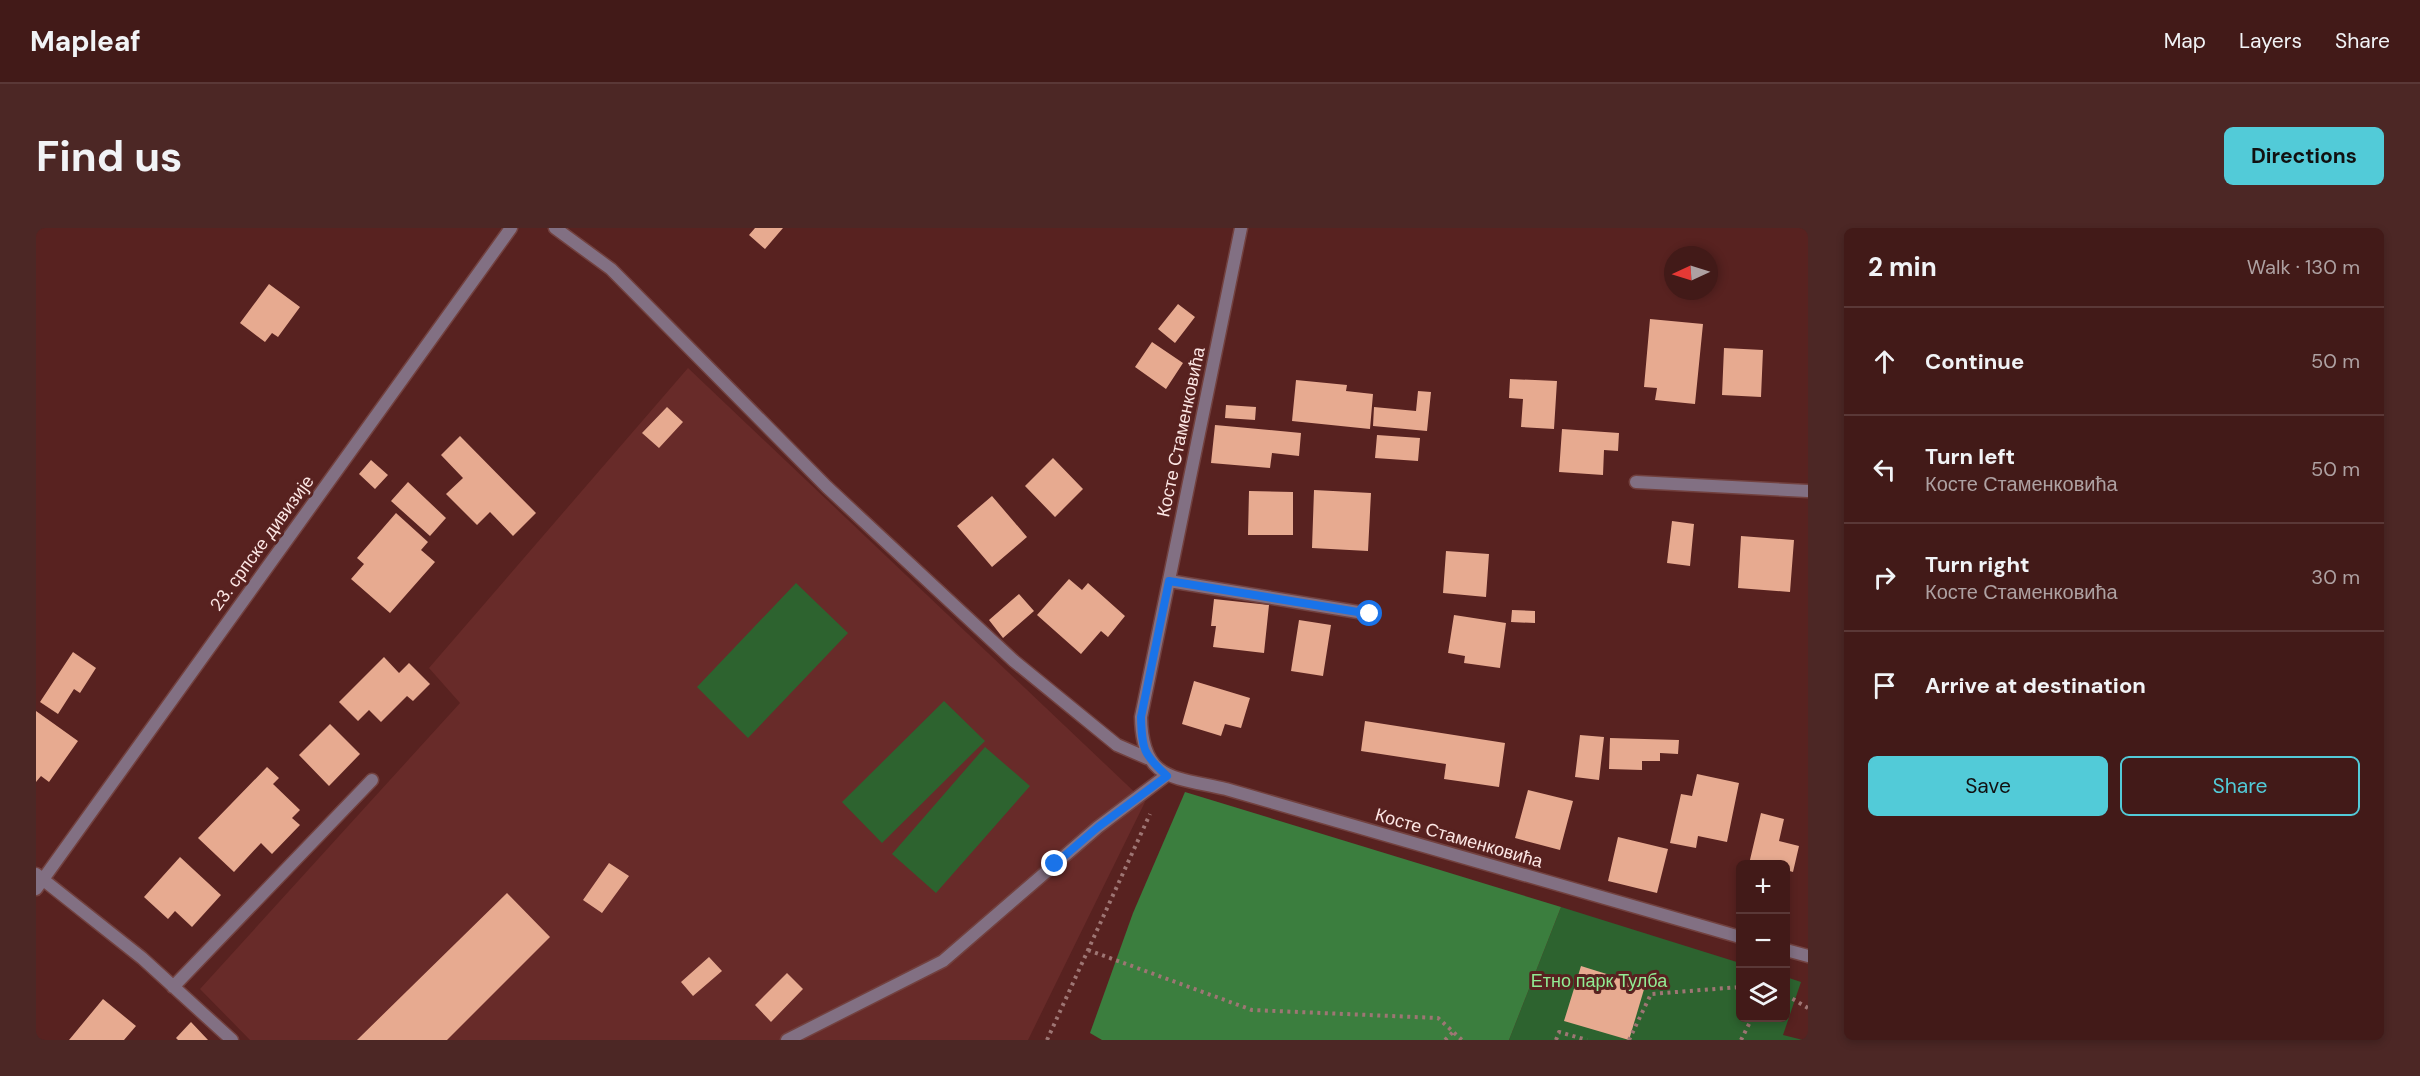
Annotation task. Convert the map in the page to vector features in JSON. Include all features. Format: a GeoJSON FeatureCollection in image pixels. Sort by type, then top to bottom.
{"type":"FeatureCollection","features":[{"type":"Feature","properties":{"kind":"street","name":"23. српске дивизије"},"geometry":{"type":"LineString","coordinates":[[232,1040],[142,958],[38,880],[511,228]]}},
{"type":"Feature","properties":{"kind":"street"},"geometry":{"type":"LineString","coordinates":[[555,228],[611,269],[827,487],[1014,661],[1117,745],[1148,758]]}},
{"type":"Feature","properties":{"kind":"street","name":"Косте Стаменковића"},"geometry":{"type":"LineString","coordinates":[[1241,228],[1141,717],[1142,739],[1148,758],[1167,776],[1238,793],[1736,936]]}},
{"type":"Feature","properties":{"kind":"street"},"geometry":{"type":"LineString","coordinates":[[1636,482],[1808,491]]}},
{"type":"Feature","properties":{"kind":"street"},"geometry":{"type":"LineString","coordinates":[[1169,581],[1370,614]]}},
{"type":"Feature","properties":{"kind":"street"},"geometry":{"type":"LineString","coordinates":[[787,1040],[943,961],[1098,827],[1167,776]]}},
{"type":"Feature","properties":{"kind":"street"},"geometry":{"type":"LineString","coordinates":[[173,987],[372,780]]}},
{"type":"Feature","properties":{"kind":"street"},"geometry":{"type":"LineString","coordinates":[[1790,951],[1808,956]]}},
{"type":"Feature","properties":{"kind":"path"},"geometry":{"type":"LineString","coordinates":[[1047,1040],[1152,808]]}},
{"type":"Feature","properties":{"kind":"path"},"geometry":{"type":"LineString","coordinates":[[1088,950],[1252,1010],[1438,1018],[1462,1040]]}},
{"type":"Feature","properties":{"kind":"path"},"geometry":{"type":"LineString","coordinates":[[1629,1040],[1652,994],[1736,987]]}},
{"type":"Feature","properties":{"kind":"path"},"geometry":{"type":"LineString","coordinates":[[1790,998],[1808,1008]]}},
{"type":"Feature","properties":{"kind":"path"},"geometry":{"type":"LineString","coordinates":[[1741,1040],[1750,1022]]}},
{"type":"Feature","properties":{"kind":"path"},"geometry":{"type":"LineString","coordinates":[[1445,1040],[1453,1032]]}},
{"type":"Feature","properties":{"kind":"path"},"geometry":{"type":"LineString","coordinates":[[1556,1040],[1559,1032],[1587,1040]]}},
{"type":"Feature","properties":{"kind":"shaded area"},"geometry":{"type":"Polygon","coordinates":[[[688,368],[1145,802],[1028,1040],[250,1040],[200,989],[460,703],[429,668],[688,368]]]}},
{"type":"Feature","properties":{"kind":"green space"},"geometry":{"type":"Polygon","coordinates":[[[796,583],[848,633],[748,738],[697,687],[796,583]]]}},
{"type":"Feature","properties":{"kind":"green space"},"geometry":{"type":"Polygon","coordinates":[[[944,701],[985,741],[882,843],[842,802],[944,701]]]}},
{"type":"Feature","properties":{"kind":"green space"},"geometry":{"type":"Polygon","coordinates":[[[985,747],[1030,786],[936,893],[892,854],[985,747]]]}},
{"type":"Feature","properties":{"kind":"green space"},"geometry":{"type":"Polygon","coordinates":[[[1185,792],[1561,907],[1509,1040],[1102,1040],[1090,1033],[1133,913],[1185,792]]]}},
{"type":"Feature","properties":{"kind":"green space","name":"Етно парк Тулба"},"geometry":{"type":"Polygon","coordinates":[[[1561,907],[1736,962],[1736,1022],[1787,1022],[1783,1035],[1803,1040],[1509,1040],[1561,907]]]}},
{"type":"Feature","properties":{"kind":"green space","name":"Етно парк Тулба"},"geometry":{"type":"Polygon","coordinates":[[[1790,978],[1801,982],[1790,1014],[1790,978]]]}},
{"type":"Feature","properties":{"kind":"building"},"geometry":{"type":"Polygon","coordinates":[[[755,228],[783,228],[765,249],[749,235],[755,228]]]}},
{"type":"Feature","properties":{"kind":"building"},"geometry":{"type":"Polygon","coordinates":[[[269,284],[300,307],[278,337],[272,333],[265,342],[240,323],[269,284]]]}},
{"type":"Feature","properties":{"kind":"building"},"geometry":{"type":"Polygon","coordinates":[[[1178,304],[1195,317],[1175,343],[1158,329],[1178,304]]]}},
{"type":"Feature","properties":{"kind":"building"},"geometry":{"type":"Polygon","coordinates":[[[1650,319],[1703,324],[1695,404],[1655,400],[1657,388],[1644,387],[1650,319]]]}},
{"type":"Feature","properties":{"kind":"building"},"geometry":{"type":"Polygon","coordinates":[[[1152,342],[1183,363],[1166,389],[1135,367],[1152,342]]]}},
{"type":"Feature","properties":{"kind":"building"},"geometry":{"type":"Polygon","coordinates":[[[1724,348],[1763,350],[1761,397],[1722,395],[1724,348]]]}},
{"type":"Feature","properties":{"kind":"building"},"geometry":{"type":"Polygon","coordinates":[[[1510,379],[1557,381],[1554,429],[1521,427],[1523,399],[1509,398],[1510,379]]]}},
{"type":"Feature","properties":{"kind":"building"},"geometry":{"type":"Polygon","coordinates":[[[1296,380],[1347,385],[1346,391],[1373,394],[1370,429],[1292,421],[1296,380]]]}},
{"type":"Feature","properties":{"kind":"building"},"geometry":{"type":"Polygon","coordinates":[[[1418,391],[1431,392],[1427,431],[1373,426],[1374,407],[1416,411],[1418,391]]]}},
{"type":"Feature","properties":{"kind":"building"},"geometry":{"type":"Polygon","coordinates":[[[1226,405],[1256,407],[1255,420],[1225,418],[1226,405]]]}},
{"type":"Feature","properties":{"kind":"building"},"geometry":{"type":"Polygon","coordinates":[[[667,407],[683,422],[659,448],[642,433],[667,407]]]}},
{"type":"Feature","properties":{"kind":"building"},"geometry":{"type":"Polygon","coordinates":[[[1215,425],[1301,433],[1299,456],[1272,453],[1270,468],[1211,463],[1215,425]]]}},
{"type":"Feature","properties":{"kind":"building"},"geometry":{"type":"Polygon","coordinates":[[[1562,429],[1619,433],[1618,451],[1604,450],[1603,475],[1559,472],[1562,429]]]}},
{"type":"Feature","properties":{"kind":"building"},"geometry":{"type":"Polygon","coordinates":[[[1377,435],[1420,438],[1418,461],[1375,458],[1377,435]]]}},
{"type":"Feature","properties":{"kind":"building"},"geometry":{"type":"Polygon","coordinates":[[[460,436],[536,513],[513,536],[490,512],[477,525],[446,494],[463,478],[441,455],[460,436]]]}},
{"type":"Feature","properties":{"kind":"building"},"geometry":{"type":"Polygon","coordinates":[[[1053,458],[1083,489],[1055,517],[1025,486],[1053,458]]]}},
{"type":"Feature","properties":{"kind":"building"},"geometry":{"type":"Polygon","coordinates":[[[371,460],[388,475],[375,489],[359,474],[371,460]]]}},
{"type":"Feature","properties":{"kind":"building"},"geometry":{"type":"Polygon","coordinates":[[[408,482],[446,518],[430,536],[391,501],[408,482]]]}},
{"type":"Feature","properties":{"kind":"building"},"geometry":{"type":"Polygon","coordinates":[[[1314,490],[1371,493],[1368,551],[1312,548],[1314,490]]]}},
{"type":"Feature","properties":{"kind":"building"},"geometry":{"type":"Polygon","coordinates":[[[1249,491],[1293,492],[1293,535],[1248,535],[1249,491]]]}},
{"type":"Feature","properties":{"kind":"building"},"geometry":{"type":"Polygon","coordinates":[[[992,496],[1027,537],[992,567],[957,526],[992,496]]]}},
{"type":"Feature","properties":{"kind":"building"},"geometry":{"type":"Polygon","coordinates":[[[396,513],[428,542],[421,550],[435,562],[390,613],[351,579],[364,564],[357,558],[396,513]]]}},
{"type":"Feature","properties":{"kind":"building"},"geometry":{"type":"Polygon","coordinates":[[[1672,521],[1694,524],[1690,566],[1667,563],[1672,521]]]}},
{"type":"Feature","properties":{"kind":"building"},"geometry":{"type":"Polygon","coordinates":[[[1741,536],[1794,540],[1790,592],[1738,588],[1741,536]]]}},
{"type":"Feature","properties":{"kind":"building"},"geometry":{"type":"Polygon","coordinates":[[[1446,551],[1489,554],[1486,597],[1443,593],[1446,551]]]}},
{"type":"Feature","properties":{"kind":"building"},"geometry":{"type":"Polygon","coordinates":[[[1069,579],[1082,590],[1088,583],[1125,616],[1108,637],[1101,631],[1081,654],[1037,615],[1069,579]]]}},
{"type":"Feature","properties":{"kind":"building"},"geometry":{"type":"Polygon","coordinates":[[[1019,594],[1034,611],[1003,638],[989,620],[1019,594]]]}},
{"type":"Feature","properties":{"kind":"building"},"geometry":{"type":"Polygon","coordinates":[[[1214,599],[1269,605],[1264,653],[1213,647],[1216,626],[1211,626],[1214,599]]]}},
{"type":"Feature","properties":{"kind":"building"},"geometry":{"type":"Polygon","coordinates":[[[1512,610],[1535,611],[1535,623],[1511,622],[1512,610]]]}},
{"type":"Feature","properties":{"kind":"building"},"geometry":{"type":"Polygon","coordinates":[[[1454,615],[1506,623],[1500,668],[1464,663],[1465,656],[1448,653],[1454,615]]]}},
{"type":"Feature","properties":{"kind":"building"},"geometry":{"type":"Polygon","coordinates":[[[1299,620],[1331,625],[1323,676],[1291,671],[1299,620]]]}},
{"type":"Feature","properties":{"kind":"building"},"geometry":{"type":"Polygon","coordinates":[[[73,652],[96,668],[80,693],[74,689],[58,714],[40,702],[73,652]]]}},
{"type":"Feature","properties":{"kind":"building"},"geometry":{"type":"Polygon","coordinates":[[[384,657],[399,673],[409,663],[430,684],[413,701],[407,696],[381,722],[369,710],[358,721],[339,702],[384,657]]]}},
{"type":"Feature","properties":{"kind":"building"},"geometry":{"type":"Polygon","coordinates":[[[1194,681],[1250,698],[1241,728],[1225,724],[1221,736],[1182,724],[1194,681]]]}},
{"type":"Feature","properties":{"kind":"building"},"geometry":{"type":"Polygon","coordinates":[[[36,711],[78,741],[49,782],[41,776],[36,782],[36,711]]]}},
{"type":"Feature","properties":{"kind":"building"},"geometry":{"type":"Polygon","coordinates":[[[1365,721],[1505,743],[1499,787],[1444,779],[1446,764],[1361,751],[1365,721]]]}},
{"type":"Feature","properties":{"kind":"building"},"geometry":{"type":"Polygon","coordinates":[[[330,724],[360,754],[329,786],[299,755],[330,724]]]}},
{"type":"Feature","properties":{"kind":"building"},"geometry":{"type":"Polygon","coordinates":[[[1580,735],[1604,737],[1599,780],[1575,777],[1580,735]]]}},
{"type":"Feature","properties":{"kind":"building"},"geometry":{"type":"Polygon","coordinates":[[[1610,738],[1679,740],[1678,754],[1660,753],[1660,761],[1642,761],[1642,770],[1609,769],[1610,738]]]}},
{"type":"Feature","properties":{"kind":"building"},"geometry":{"type":"Polygon","coordinates":[[[267,767],[279,778],[273,784],[300,810],[292,818],[300,825],[272,854],[261,843],[234,872],[198,838],[267,767]]]}},
{"type":"Feature","properties":{"kind":"building"},"geometry":{"type":"Polygon","coordinates":[[[1697,774],[1739,783],[1727,842],[1698,836],[1696,848],[1670,843],[1681,794],[1692,796],[1697,774]]]}},
{"type":"Feature","properties":{"kind":"building"},"geometry":{"type":"Polygon","coordinates":[[[1528,790],[1573,801],[1560,850],[1515,838],[1528,790]]]}},
{"type":"Feature","properties":{"kind":"building"},"geometry":{"type":"Polygon","coordinates":[[[1761,813],[1784,819],[1779,841],[1799,846],[1793,872],[1790,871],[1790,860],[1750,860],[1761,813]]]}},
{"type":"Feature","properties":{"kind":"building"},"geometry":{"type":"Polygon","coordinates":[[[1618,837],[1668,849],[1657,893],[1608,881],[1618,837]]]}},
{"type":"Feature","properties":{"kind":"building"},"geometry":{"type":"Polygon","coordinates":[[[180,857],[221,895],[192,927],[175,911],[168,919],[144,897],[180,857]]]}},
{"type":"Feature","properties":{"kind":"building"},"geometry":{"type":"Polygon","coordinates":[[[609,863],[629,876],[602,913],[583,900],[609,863]]]}},
{"type":"Feature","properties":{"kind":"building"},"geometry":{"type":"Polygon","coordinates":[[[507,893],[550,937],[447,1040],[357,1040],[507,893]]]}},
{"type":"Feature","properties":{"kind":"building"},"geometry":{"type":"Polygon","coordinates":[[[709,957],[722,971],[693,996],[681,982],[709,957]]]}},
{"type":"Feature","properties":{"kind":"building"},"geometry":{"type":"Polygon","coordinates":[[[1581,966],[1645,986],[1629,1040],[1564,1021],[1581,966]]]}},
{"type":"Feature","properties":{"kind":"building"},"geometry":{"type":"Polygon","coordinates":[[[787,973],[803,989],[771,1022],[755,1005],[787,973]]]}},
{"type":"Feature","properties":{"kind":"building"},"geometry":{"type":"Polygon","coordinates":[[[103,999],[136,1026],[124,1040],[69,1040],[103,999]]]}},
{"type":"Feature","properties":{"kind":"building"},"geometry":{"type":"Polygon","coordinates":[[[191,1022],[208,1040],[178,1040],[176,1038],[191,1022]]]}},
{"type":"Feature","properties":{"kind":"route"},"geometry":{"type":"LineString","coordinates":[[1055,864],[1098,827],[1167,776],[1148,758],[1142,739],[1141,717],[1169,581],[1370,614]]}}]}
